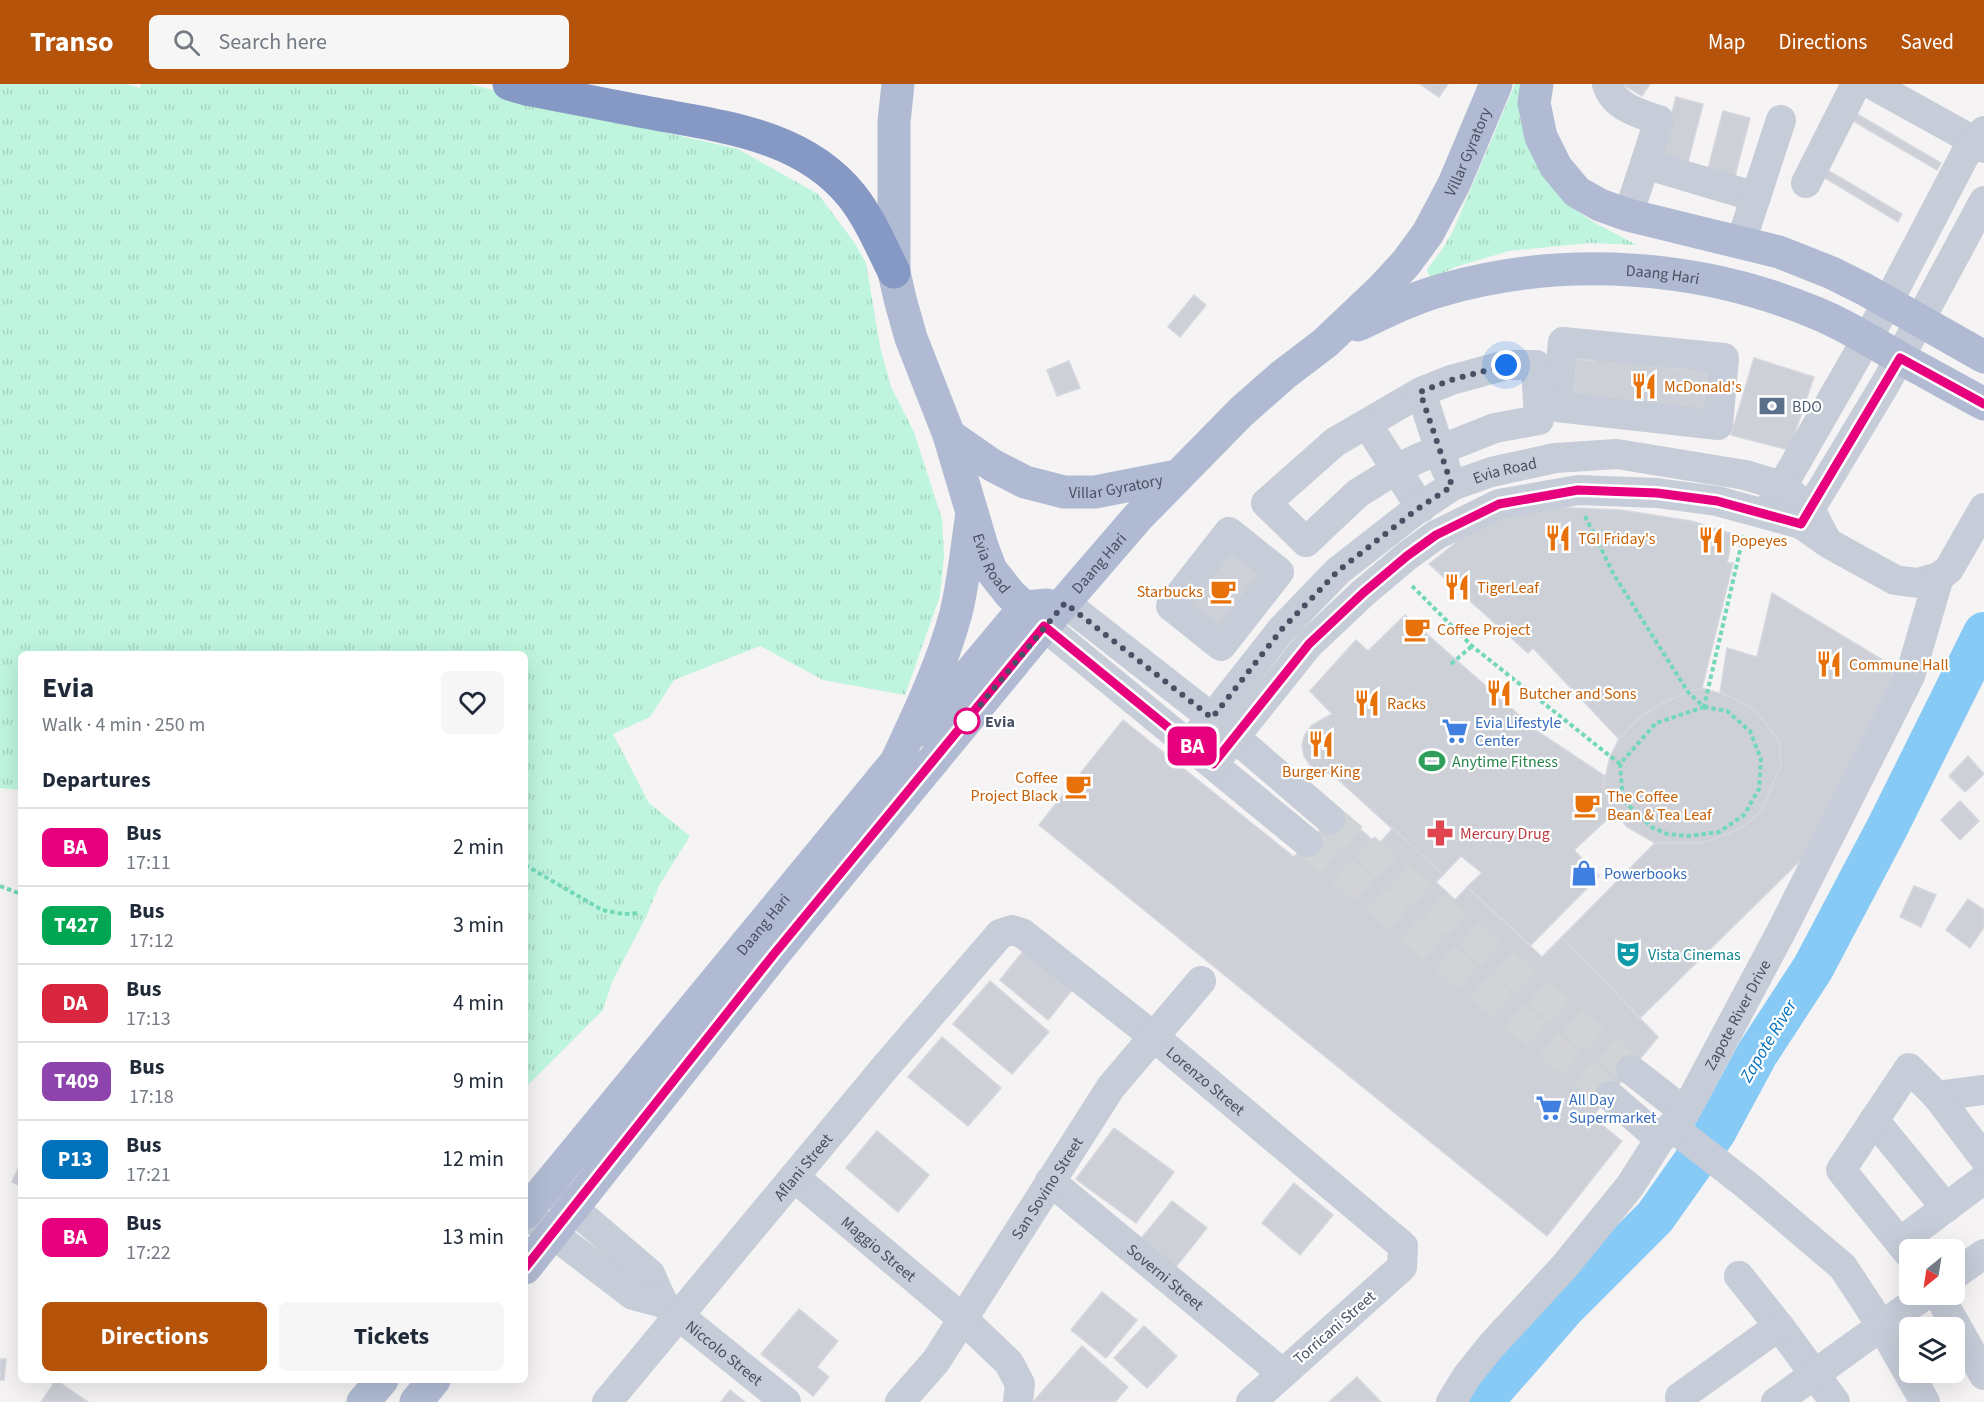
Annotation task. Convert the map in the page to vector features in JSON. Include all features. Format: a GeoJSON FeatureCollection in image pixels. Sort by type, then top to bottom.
{"type":"FeatureCollection","features":[{"type":"Feature","properties":{"kind":"highway"},"geometry":{"type":"LineString","coordinates":[[509,84],[748,131],[787,146],[822,167],[851,195],[868,219],[894,272]]}},
{"type":"Feature","properties":{"kind":"main road"},"geometry":{"type":"LineString","coordinates":[[898,84],[894,122],[894,272],[911,338],[949,435]]}},
{"type":"Feature","properties":{"kind":"main road","name":"Villar Gyratory"},"geometry":{"type":"LineString","coordinates":[[949,435],[992,465],[1025,483],[1064,492],[1095,492],[1177,476],[1241,412],[1283,375],[1325,343],[1406,263],[1428,233],[1454,184],[1496,84]]}},
{"type":"Feature","properties":{"kind":"main road"},"geometry":{"type":"LineString","coordinates":[[1537,84],[1534,102],[1541,137],[1556,167],[1577,192],[1600,205],[1628,215],[1779,252],[1832,273],[1984,357]]}},
{"type":"Feature","properties":{"kind":"main road","name":"Daang Hari"},"geometry":{"type":"LineString","coordinates":[[1325,343],[1399,305],[1442,290],[1496,278],[1545,272],[1586,269],[1631,270],[1687,276],[1730,285],[1814,312],[1984,404]]}},
{"type":"Feature","properties":{"kind":"main road","name":"Daang Hari"},"geometry":{"type":"LineString","coordinates":[[528,1209],[896,762],[936,672],[962,586],[972,513],[949,435]]}},
{"type":"Feature","properties":{"kind":"main road","name":"Daang Hari"},"geometry":{"type":"LineString","coordinates":[[528,1264],[1044,612],[1177,476]]}},
{"type":"Feature","properties":{"kind":"main road","name":"Evia Road"},"geometry":{"type":"LineString","coordinates":[[972,513],[992,570],[1010,594],[1044,612]]}},
{"type":"Feature","properties":{"kind":"main road"},"geometry":{"type":"LineString","coordinates":[[896,762],[1044,612]]}},
{"type":"Feature","properties":{"kind":"main road"},"geometry":{"type":"LineString","coordinates":[[363,1402],[379,1383]]}},
{"type":"Feature","properties":{"kind":"main road"},"geometry":{"type":"LineString","coordinates":[[416,1402],[432,1383]]}},
{"type":"Feature","properties":{"kind":"street"},"geometry":{"type":"LineString","coordinates":[[1607,84],[1618,102],[1635,112],[1659,120],[1628,215]]}},
{"type":"Feature","properties":{"kind":"street"},"geometry":{"type":"LineString","coordinates":[[1806,183],[1856,84]]}},
{"type":"Feature","properties":{"kind":"street"},"geometry":{"type":"LineString","coordinates":[[1759,513],[1782,486],[1981,140],[1871,84]]}},
{"type":"Feature","properties":{"kind":"street"},"geometry":{"type":"LineString","coordinates":[[1741,242],[1781,120]]}},
{"type":"Feature","properties":{"kind":"street"},"geometry":{"type":"LineString","coordinates":[[1645,164],[1756,197]]}},
{"type":"Feature","properties":{"kind":"street"},"geometry":{"type":"LineString","coordinates":[[1939,577],[1918,583],[1895,580],[1828,543],[1805,517],[1900,358],[1984,201]]}},
{"type":"Feature","properties":{"kind":"street"},"geometry":{"type":"LineString","coordinates":[[1563,342],[1724,358],[1718,425],[1557,407],[1563,342]]}},
{"type":"Feature","properties":{"kind":"street"},"geometry":{"type":"LineString","coordinates":[[1506,365],[1536,365],[1539,420],[1495,428],[1397,469],[1358,493],[1306,542],[1266,503],[1335,442],[1420,392],[1451,380],[1506,365]]}},
{"type":"Feature","properties":{"kind":"street"},"geometry":{"type":"LineString","coordinates":[[1420,392],[1452,486]]}},
{"type":"Feature","properties":{"kind":"street"},"geometry":{"type":"LineString","coordinates":[[1367,424],[1421,508]]}},
{"type":"Feature","properties":{"kind":"street","name":"Evia Road"},"geometry":{"type":"LineString","coordinates":[[1213,764],[1223,728],[1282,629],[1338,571],[1452,486],[1491,472],[1554,458],[1617,454],[1736,474],[1782,486],[1805,517]]}},
{"type":"Feature","properties":{"kind":"street","name":"Evia Road"},"geometry":{"type":"LineString","coordinates":[[1189,744],[1223,728],[1363,593],[1407,556],[1436,535],[1499,504],[1578,490],[1688,496],[1717,501],[1759,513],[1805,517]]}},
{"type":"Feature","properties":{"kind":"street","name":"Zapote River Drive"},"geometry":{"type":"LineString","coordinates":[[1451,1402],[1467,1376],[1491,1346],[1564,1267],[1630,1186],[1673,1127],[1782,930],[1910,676],[1939,577],[1949,569],[1984,508]]}},
{"type":"Feature","properties":{"kind":"street"},"geometry":{"type":"LineString","coordinates":[[1229,532],[1279,572],[1221,646],[1171,606],[1229,532]]}},
{"type":"Feature","properties":{"kind":"street","name":"Evia Road"},"geometry":{"type":"LineString","coordinates":[[1044,612],[1223,728],[1330,819]]}},
{"type":"Feature","properties":{"kind":"street","name":"Evia Road"},"geometry":{"type":"LineString","coordinates":[[1044,612],[1189,744],[1307,842]]}},
{"type":"Feature","properties":{"kind":"street","name":"Lorenzo Street"},"geometry":{"type":"LineString","coordinates":[[1000,934],[1012,930],[1022,933],[1153,1036],[1403,1246]]}},
{"type":"Feature","properties":{"kind":"street","name":"Aflani Street"},"geometry":{"type":"LineString","coordinates":[[607,1402],[670,1310],[794,1177],[1000,934]]}},
{"type":"Feature","properties":{"kind":"street","name":"San Sovino Street"},"geometry":{"type":"LineString","coordinates":[[900,1402],[936,1361],[1112,1087],[1200,981]]}},
{"type":"Feature","properties":{"kind":"street"},"geometry":{"type":"LineString","coordinates":[[1899,1241],[1841,1170],[1909,1068],[1937,1096],[1984,1158]]}},
{"type":"Feature","properties":{"kind":"street"},"geometry":{"type":"LineString","coordinates":[[1631,1070],[1673,1127]]}},
{"type":"Feature","properties":{"kind":"street"},"geometry":{"type":"LineString","coordinates":[[1937,1096],[1984,1090]]}},
{"type":"Feature","properties":{"kind":"street"},"geometry":{"type":"LineString","coordinates":[[1610,1096],[1673,1127],[1749,1187],[1843,1267],[1881,1325],[1925,1402]]}},
{"type":"Feature","properties":{"kind":"street"},"geometry":{"type":"LineString","coordinates":[[1874,1120],[1946,1208]]}},
{"type":"Feature","properties":{"kind":"street","name":"Maggio Street"},"geometry":{"type":"LineString","coordinates":[[794,1177],[963,1319],[1009,1363],[1020,1384],[1018,1402]]}},
{"type":"Feature","properties":{"kind":"street"},"geometry":{"type":"LineString","coordinates":[[1914,1239],[1946,1208],[1984,1179]]}},
{"type":"Feature","properties":{"kind":"street","name":"Soverni Street"},"geometry":{"type":"LineString","coordinates":[[1050,1181],[1282,1373]]}},
{"type":"Feature","properties":{"kind":"street","name":"Niccolo Street"},"geometry":{"type":"LineString","coordinates":[[547,1186],[650,1274],[670,1310]]}},
{"type":"Feature","properties":{"kind":"street","name":"Niccolo Street"},"geometry":{"type":"LineString","coordinates":[[528,1215],[633,1295],[670,1310],[786,1402]]}},
{"type":"Feature","properties":{"kind":"street","name":"Torricani Street"},"geometry":{"type":"LineString","coordinates":[[1251,1402],[1402,1267],[1403,1246]]}},
{"type":"Feature","properties":{"kind":"street"},"geometry":{"type":"LineString","coordinates":[[1965,1268],[1983,1257]]}},
{"type":"Feature","properties":{"kind":"street"},"geometry":{"type":"LineString","coordinates":[[1738,1276],[1779,1326],[1835,1402]]}},
{"type":"Feature","properties":{"kind":"street"},"geometry":{"type":"LineString","coordinates":[[1776,1402],[1910,1305]]}},
{"type":"Feature","properties":{"kind":"street"},"geometry":{"type":"LineString","coordinates":[[1944,1305],[1984,1375]]}},
{"type":"Feature","properties":{"kind":"street"},"geometry":{"type":"LineString","coordinates":[[1683,1402],[1680,1397],[1779,1326]]}},
{"type":"Feature","properties":{"kind":"path"},"geometry":{"type":"LineString","coordinates":[[1578,490],[1581,508],[1614,575],[1688,692],[1704,706],[1727,711],[1750,731],[1761,759],[1759,789],[1744,815],[1719,832],[1688,836],[1667,834],[1653,828],[1623,800],[1620,764],[1656,723],[1704,706]]}},
{"type":"Feature","properties":{"kind":"path"},"geometry":{"type":"LineString","coordinates":[[1704,706],[1745,530],[1759,513]]}},
{"type":"Feature","properties":{"kind":"path"},"geometry":{"type":"LineString","coordinates":[[1409,583],[1472,646],[1620,764]]}},
{"type":"Feature","properties":{"kind":"path"},"geometry":{"type":"LineString","coordinates":[[1451,664],[1472,646]]}},
{"type":"Feature","properties":{"kind":"path"},"geometry":{"type":"LineString","coordinates":[[528,867],[602,910],[623,914],[640,913]]}},
{"type":"Feature","properties":{"kind":"path"},"geometry":{"type":"LineString","coordinates":[[0,886],[18,893]]}},
{"type":"Feature","properties":{"kind":"green space"},"geometry":{"type":"Polygon","coordinates":[[[0,84],[126,84],[140,88],[141,84],[470,84],[553,107],[738,149],[818,194],[854,242],[866,263],[880,346],[891,387],[914,432],[942,519],[944,556],[940,596],[905,695],[823,680],[760,646],[674,680],[650,717],[613,734],[649,803],[690,836],[659,886],[646,917],[612,982],[603,1010],[528,1085],[528,651],[18,651],[18,790],[0,788],[0,84]]]}},
{"type":"Feature","properties":{"kind":"green space"},"geometry":{"type":"Polygon","coordinates":[[[1515,84],[1521,84],[1568,205],[1595,223],[1637,245],[1589,243],[1509,251],[1455,267],[1435,277],[1430,276],[1428,268],[1453,231],[1515,84]]]}},
{"type":"Feature","properties":{"kind":"building"},"geometry":{"type":"Polygon","coordinates":[[[1420,84],[1448,84],[1439,97],[1420,84]]]}},
{"type":"Feature","properties":{"kind":"building"},"geometry":{"type":"Polygon","coordinates":[[[1622,84],[1650,84],[1642,96],[1622,84]]]}},
{"type":"Feature","properties":{"kind":"building"},"geometry":{"type":"Polygon","coordinates":[[[1676,97],[1703,104],[1688,162],[1661,155],[1676,97]]]}},
{"type":"Feature","properties":{"kind":"building"},"geometry":{"type":"Polygon","coordinates":[[[1723,111],[1750,118],[1735,176],[1708,169],[1723,111]]]}},
{"type":"Feature","properties":{"kind":"building"},"geometry":{"type":"Polygon","coordinates":[[[1852,111],[1941,163],[1937,170],[1848,118],[1852,111]]]}},
{"type":"Feature","properties":{"kind":"building"},"geometry":{"type":"Polygon","coordinates":[[[1819,165],[1902,214],[1898,222],[1815,172],[1819,165]]]}},
{"type":"Feature","properties":{"kind":"building"},"geometry":{"type":"Polygon","coordinates":[[[1194,295],[1206,305],[1180,337],[1168,327],[1194,295]]]}},
{"type":"Feature","properties":{"kind":"building","name":"McDonald's"},"geometry":{"type":"Polygon","coordinates":[[[1597,351],[1670,358],[1669,368],[1716,371],[1711,415],[1573,402],[1576,359],[1596,361],[1597,351]]]}},
{"type":"Feature","properties":{"kind":"building","name":"BDO"},"geometry":{"type":"Polygon","coordinates":[[[1754,358],[1814,377],[1789,450],[1731,435],[1754,358]]]}},
{"type":"Feature","properties":{"kind":"building"},"geometry":{"type":"Polygon","coordinates":[[[1069,361],[1080,388],[1057,396],[1047,370],[1069,361]]]}},
{"type":"Feature","properties":{"kind":"building"},"geometry":{"type":"Polygon","coordinates":[[[1551,507],[1621,510],[1691,521],[1733,534],[1727,563],[1733,563],[1702,688],[1663,703],[1640,717],[1619,739],[1533,648],[1528,653],[1429,564],[1486,519],[1551,507]]]}},
{"type":"Feature","properties":{"kind":"building","name":"Starbucks"},"geometry":{"type":"Polygon","coordinates":[[[1233,548],[1264,574],[1213,634],[1182,608],[1233,548]]]}},
{"type":"Feature","properties":{"kind":"building"},"geometry":{"type":"Polygon","coordinates":[[[1772,593],[1909,676],[1812,849],[1640,1018],[1562,937],[1655,843],[1702,843],[1745,825],[1762,810],[1781,764],[1779,740],[1755,710],[1720,693],[1727,648],[1757,657],[1772,593]]]}},
{"type":"Feature","properties":{"kind":"building"},"geometry":{"type":"Polygon","coordinates":[[[1405,615],[1537,731],[1605,776],[1603,787],[1615,812],[1574,850],[1599,876],[1531,945],[1467,887],[1482,873],[1461,856],[1443,875],[1332,774],[1319,771],[1310,765],[1304,756],[1302,745],[1305,734],[1312,725],[1332,714],[1310,691],[1356,640],[1368,651],[1405,615]]]}},
{"type":"Feature","properties":{"kind":"building"},"geometry":{"type":"Polygon","coordinates":[[[1702,688],[1731,697],[1755,710],[1779,740],[1781,764],[1762,810],[1745,825],[1702,843],[1655,843],[1627,827],[1608,801],[1603,787],[1610,757],[1619,739],[1640,717],[1663,703],[1702,688]]]}},
{"type":"Feature","properties":{"kind":"building"},"geometry":{"type":"Polygon","coordinates":[[[1123,720],[1294,857],[1339,810],[1378,845],[1393,828],[1443,875],[1436,882],[1455,900],[1467,887],[1542,957],[1562,937],[1658,1037],[1592,1117],[1622,1141],[1547,1236],[1039,825],[1123,720]]]}},
{"type":"Feature","properties":{"kind":"building"},"geometry":{"type":"Polygon","coordinates":[[[1968,756],[1984,774],[1965,792],[1949,776],[1968,756]]]}},
{"type":"Feature","properties":{"kind":"building"},"geometry":{"type":"Polygon","coordinates":[[[1960,801],[1979,821],[1960,840],[1941,820],[1960,801]]]}},
{"type":"Feature","properties":{"kind":"building"},"geometry":{"type":"Polygon","coordinates":[[[1914,886],[1936,895],[1921,927],[1900,917],[1914,886]]]}},
{"type":"Feature","properties":{"kind":"building"},"geometry":{"type":"Polygon","coordinates":[[[1968,899],[1984,910],[1984,927],[1970,948],[1946,930],[1968,899]]]}},
{"type":"Feature","properties":{"kind":"building"},"geometry":{"type":"Polygon","coordinates":[[[1024,950],[1072,990],[1048,1020],[1000,980],[1024,950]]]}},
{"type":"Feature","properties":{"kind":"building"},"geometry":{"type":"Polygon","coordinates":[[[990,981],[1049,1032],[1012,1074],[953,1024],[990,981]]]}},
{"type":"Feature","properties":{"kind":"building"},"geometry":{"type":"Polygon","coordinates":[[[942,1037],[1001,1088],[968,1126],[908,1077],[942,1037]]]}},
{"type":"Feature","properties":{"kind":"building"},"geometry":{"type":"Polygon","coordinates":[[[1114,1128],[1174,1172],[1136,1223],[1076,1179],[1114,1128]]]}},
{"type":"Feature","properties":{"kind":"building"},"geometry":{"type":"Polygon","coordinates":[[[877,1131],[929,1175],[898,1212],[846,1168],[877,1131]]]}},
{"type":"Feature","properties":{"kind":"building"},"geometry":{"type":"Polygon","coordinates":[[[18,1169],[18,1185],[12,1182],[18,1169]]]}},
{"type":"Feature","properties":{"kind":"building"},"geometry":{"type":"Polygon","coordinates":[[[1294,1183],[1333,1215],[1300,1255],[1262,1223],[1294,1183]]]}},
{"type":"Feature","properties":{"kind":"building"},"geometry":{"type":"Polygon","coordinates":[[[1172,1201],[1207,1228],[1175,1268],[1140,1240],[1172,1201]]]}},
{"type":"Feature","properties":{"kind":"building"},"geometry":{"type":"Polygon","coordinates":[[[1102,1292],[1137,1320],[1106,1358],[1071,1330],[1102,1292]]]}},
{"type":"Feature","properties":{"kind":"building"},"geometry":{"type":"Polygon","coordinates":[[[799,1309],[838,1341],[817,1367],[829,1377],[813,1396],[761,1354],[799,1309]]]}},
{"type":"Feature","properties":{"kind":"building"},"geometry":{"type":"Polygon","coordinates":[[[1144,1326],[1177,1356],[1147,1388],[1114,1358],[1144,1326]]]}},
{"type":"Feature","properties":{"kind":"building"},"geometry":{"type":"Polygon","coordinates":[[[1082,1346],[1128,1387],[1115,1402],[1033,1402],[1082,1346]]]}},
{"type":"Feature","properties":{"kind":"building"},"geometry":{"type":"Polygon","coordinates":[[[0,1359],[6,1359],[4,1380],[0,1380],[0,1359]]]}},
{"type":"Feature","properties":{"kind":"building"},"geometry":{"type":"Polygon","coordinates":[[[1357,1377],[1381,1402],[1329,1402],[1357,1377]]]}},
{"type":"Feature","properties":{"kind":"building"},"geometry":{"type":"Polygon","coordinates":[[[54,1383],[60,1383],[88,1402],[41,1402],[54,1383]]]}},
{"type":"Feature","properties":{"kind":"building"},"geometry":{"type":"Polygon","coordinates":[[[730,1390],[745,1402],[721,1402],[730,1390]]]}},
{"type":"Feature","properties":{"kind":"waterway","name":"Zapote River"},"geometry":{"type":"LineString","coordinates":[[1484,1402],[1565,1307],[1655,1217],[1715,1132],[1757,1054],[1813,968],[1888,826],[1984,633]]}},
{"type":"Feature","properties":{"kind":"tunnel"},"geometry":{"type":"LineString","coordinates":[[1330,819],[1631,1070]]}},
{"type":"Feature","properties":{"kind":"tunnel"},"geometry":{"type":"LineString","coordinates":[[1307,842],[1610,1096]]}},
{"type":"Feature","properties":{"kind":"bus line","name":"BA"},"geometry":{"type":"LineString","coordinates":[[528,1264],[774,954],[1044,626],[1213,764],[1309,644],[1363,593],[1436,535],[1499,504],[1578,490],[1657,493],[1717,501],[1801,524],[1900,358],[1984,404]]}},
{"type":"Feature","properties":{"kind":"place","name":"McDonald's"},"geometry":{"type":"Point","coordinates":[1644,386]}},
{"type":"Feature","properties":{"kind":"place","name":"BDO"},"geometry":{"type":"Point","coordinates":[1772,406]}},
{"type":"Feature","properties":{"kind":"place","name":"TGI Friday's"},"geometry":{"type":"Point","coordinates":[1558,538]}},
{"type":"Feature","properties":{"kind":"place","name":"Popeyes"},"geometry":{"type":"Point","coordinates":[1711,540]}},
{"type":"Feature","properties":{"kind":"place","name":"TigerLeaf"},"geometry":{"type":"Point","coordinates":[1457,587]}},
{"type":"Feature","properties":{"kind":"place","name":"Starbucks"},"geometry":{"type":"Point","coordinates":[1223,591]}},
{"type":"Feature","properties":{"kind":"place","name":"Coffee Project"},"geometry":{"type":"Point","coordinates":[1417,629]}},
{"type":"Feature","properties":{"kind":"place","name":"Commune Hall"},"geometry":{"type":"Point","coordinates":[1829,664]}},
{"type":"Feature","properties":{"kind":"place","name":"Butcher and Sons"},"geometry":{"type":"Point","coordinates":[1499,693]}},
{"type":"Feature","properties":{"kind":"place","name":"Racks"},"geometry":{"type":"Point","coordinates":[1367,703]}},
{"type":"Feature","properties":{"kind":"place","name":"Evia"},"geometry":{"type":"Point","coordinates":[967,721]}},
{"type":"Feature","properties":{"kind":"place","name":"Evia Lifestyle Center"},"geometry":{"type":"Point","coordinates":[1455,731]}},
{"type":"Feature","properties":{"kind":"place","name":"Burger King"},"geometry":{"type":"Point","coordinates":[1321,744]}},
{"type":"Feature","properties":{"kind":"place","name":"Anytime Fitness"},"geometry":{"type":"Point","coordinates":[1432,761]}},
{"type":"Feature","properties":{"kind":"place","name":"Coffee Project Black"},"geometry":{"type":"Point","coordinates":[1078,786]}},
{"type":"Feature","properties":{"kind":"place","name":"The Coffee Bean & Tea Leaf"},"geometry":{"type":"Point","coordinates":[1587,805]}},
{"type":"Feature","properties":{"kind":"place","name":"Mercury Drug"},"geometry":{"type":"Point","coordinates":[1440,833]}},
{"type":"Feature","properties":{"kind":"place","name":"Powerbooks"},"geometry":{"type":"Point","coordinates":[1584,873]}},
{"type":"Feature","properties":{"kind":"place","name":"Vista Cinemas"},"geometry":{"type":"Point","coordinates":[1628,954]}},
{"type":"Feature","properties":{"kind":"place","name":"All Day Supermarket"},"geometry":{"type":"Point","coordinates":[1549,1108]}},
{"type":"Feature","properties":{"kind":"route"},"geometry":{"type":"LineString","coordinates":[[967,721],[1065,603],[1212,718],[1282,629],[1311,597],[1338,571],[1416,510],[1452,486],[1420,392],[1451,380],[1506,365]]}}]}
